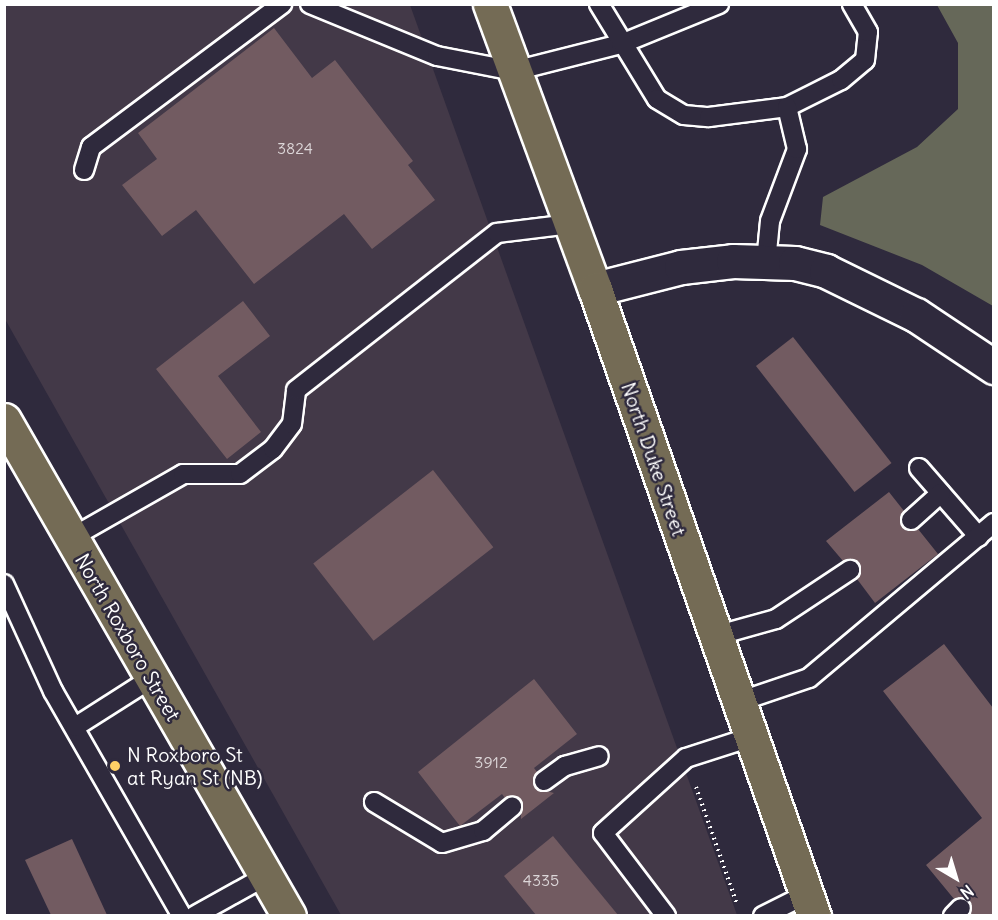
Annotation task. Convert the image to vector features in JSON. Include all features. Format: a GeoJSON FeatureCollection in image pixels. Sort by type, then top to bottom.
{"type":"FeatureCollection","features":[{"type":"Feature","properties":{"kind":"main road","name":"North Duke Street"},"geometry":{"type":"LineString","coordinates":[[490,4],[595,289],[811,905]]}},
{"type":"Feature","properties":{"kind":"main road","name":"North Roxboro Street"},"geometry":{"type":"LineString","coordinates":[[9,439],[71,538],[289,915]]}},
{"type":"Feature","properties":{"kind":"street"},"geometry":{"type":"LineString","coordinates":[[595,289],[681,267],[766,262],[795,263],[826,271],[916,315],[993,367]]}},
{"type":"Feature","properties":{"kind":"lane"},"geometry":{"type":"LineString","coordinates":[[84,170],[91,147],[282,4]]}},
{"type":"Feature","properties":{"kind":"lane"},"geometry":{"type":"LineString","coordinates":[[310,4],[436,56],[514,70],[621,44],[719,4]]}},
{"type":"Feature","properties":{"kind":"lane"},"geometry":{"type":"LineString","coordinates":[[599,4],[621,44],[657,99],[684,115],[709,117],[787,107],[841,80],[865,60],[868,32],[852,4]]}},
{"type":"Feature","properties":{"kind":"lane"},"geometry":{"type":"LineString","coordinates":[[766,262],[770,221],[797,149],[787,107]]}},
{"type":"Feature","properties":{"kind":"lane"},"geometry":{"type":"LineString","coordinates":[[71,538],[183,474],[240,474],[273,449],[292,424],[296,390],[497,233],[570,224]]}},
{"type":"Feature","properties":{"kind":"lane"},"geometry":{"type":"LineString","coordinates":[[919,468],[979,537]]}},
{"type":"Feature","properties":{"kind":"lane"},"geometry":{"type":"LineString","coordinates":[[911,519],[941,493]]}},
{"type":"Feature","properties":{"kind":"lane"},"geometry":{"type":"LineString","coordinates":[[738,702],[809,678],[993,523]]}},
{"type":"Feature","properties":{"kind":"lane"},"geometry":{"type":"LineString","coordinates":[[715,636],[776,619],[850,570]]}},
{"type":"Feature","properties":{"kind":"lane"},"geometry":{"type":"LineString","coordinates":[[4,584],[53,692],[182,915]]}},
{"type":"Feature","properties":{"kind":"lane"},"geometry":{"type":"LineString","coordinates":[[75,727],[152,678]]}},
{"type":"Feature","properties":{"kind":"lane"},"geometry":{"type":"LineString","coordinates":[[666,915],[603,833],[686,758],[751,737]]}},
{"type":"Feature","properties":{"kind":"lane"},"geometry":{"type":"LineString","coordinates":[[544,781],[565,766],[599,756]]}},
{"type":"Feature","properties":{"kind":"lane"},"geometry":{"type":"LineString","coordinates":[[374,802],[442,843],[483,831],[512,807]]}},
{"type":"Feature","properties":{"kind":"lane"},"geometry":{"type":"LineString","coordinates":[[194,915],[266,876]]}},
{"type":"Feature","properties":{"kind":"lane"},"geometry":{"type":"LineString","coordinates":[[763,915],[811,905]]}},
{"type":"Feature","properties":{"kind":"path"},"geometry":{"type":"LineString","coordinates":[[686,758],[741,915]]}},
{"type":"Feature","properties":{"kind":"shaded area"},"geometry":{"type":"Polygon","coordinates":[[[4,5],[410,5],[737,915],[341,915],[5,319],[4,5]]]}},
{"type":"Feature","properties":{"kind":"green space"},"geometry":{"type":"Polygon","coordinates":[[[937,5],[993,5],[993,306],[922,265],[820,225],[823,197],[917,147],[958,109],[958,43],[937,5]]]}},
{"type":"Feature","properties":{"kind":"building"},"geometry":{"type":"Polygon","coordinates":[[[274,28],[312,78],[335,60],[413,161],[408,165],[435,200],[372,249],[344,214],[254,284],[196,210],[162,236],[122,185],[157,159],[138,133],[274,28]]]}},
{"type":"Feature","properties":{"kind":"building"},"geometry":{"type":"Polygon","coordinates":[[[243,301],[270,336],[218,376],[261,432],[227,459],[156,369],[243,301]]]}},
{"type":"Feature","properties":{"kind":"building"},"geometry":{"type":"Polygon","coordinates":[[[793,337],[892,463],[854,492],[756,366],[793,337]]]}},
{"type":"Feature","properties":{"kind":"building"},"geometry":{"type":"Polygon","coordinates":[[[433,470],[493,547],[374,641],[313,564],[433,470]]]}},
{"type":"Feature","properties":{"kind":"building"},"geometry":{"type":"Polygon","coordinates":[[[889,492],[904,511],[900,517],[902,527],[908,531],[918,529],[938,554],[875,603],[857,579],[861,570],[859,563],[850,559],[843,561],[826,541],[889,492]]]}},
{"type":"Feature","properties":{"kind":"building"},"geometry":{"type":"Polygon","coordinates":[[[944,644],[993,708],[993,915],[969,915],[969,901],[954,899],[926,865],[982,818],[883,691],[944,644]]]}},
{"type":"Feature","properties":{"kind":"building"},"geometry":{"type":"Polygon","coordinates":[[[534,679],[577,734],[534,768],[537,772],[533,782],[535,788],[554,793],[521,819],[521,800],[515,796],[505,798],[502,794],[460,826],[418,772],[534,679]]]}},
{"type":"Feature","properties":{"kind":"building"},"geometry":{"type":"Polygon","coordinates":[[[553,836],[618,915],[536,915],[504,876],[553,836]]]}},
{"type":"Feature","properties":{"kind":"building"},"geometry":{"type":"Polygon","coordinates":[[[72,839],[107,915],[51,915],[25,860],[72,839]]]}},
{"type":"Feature","properties":{"kind":"place","name":"N Roxboro St at Ryan St (NB)"},"geometry":{"type":"Point","coordinates":[115,766]}}]}
